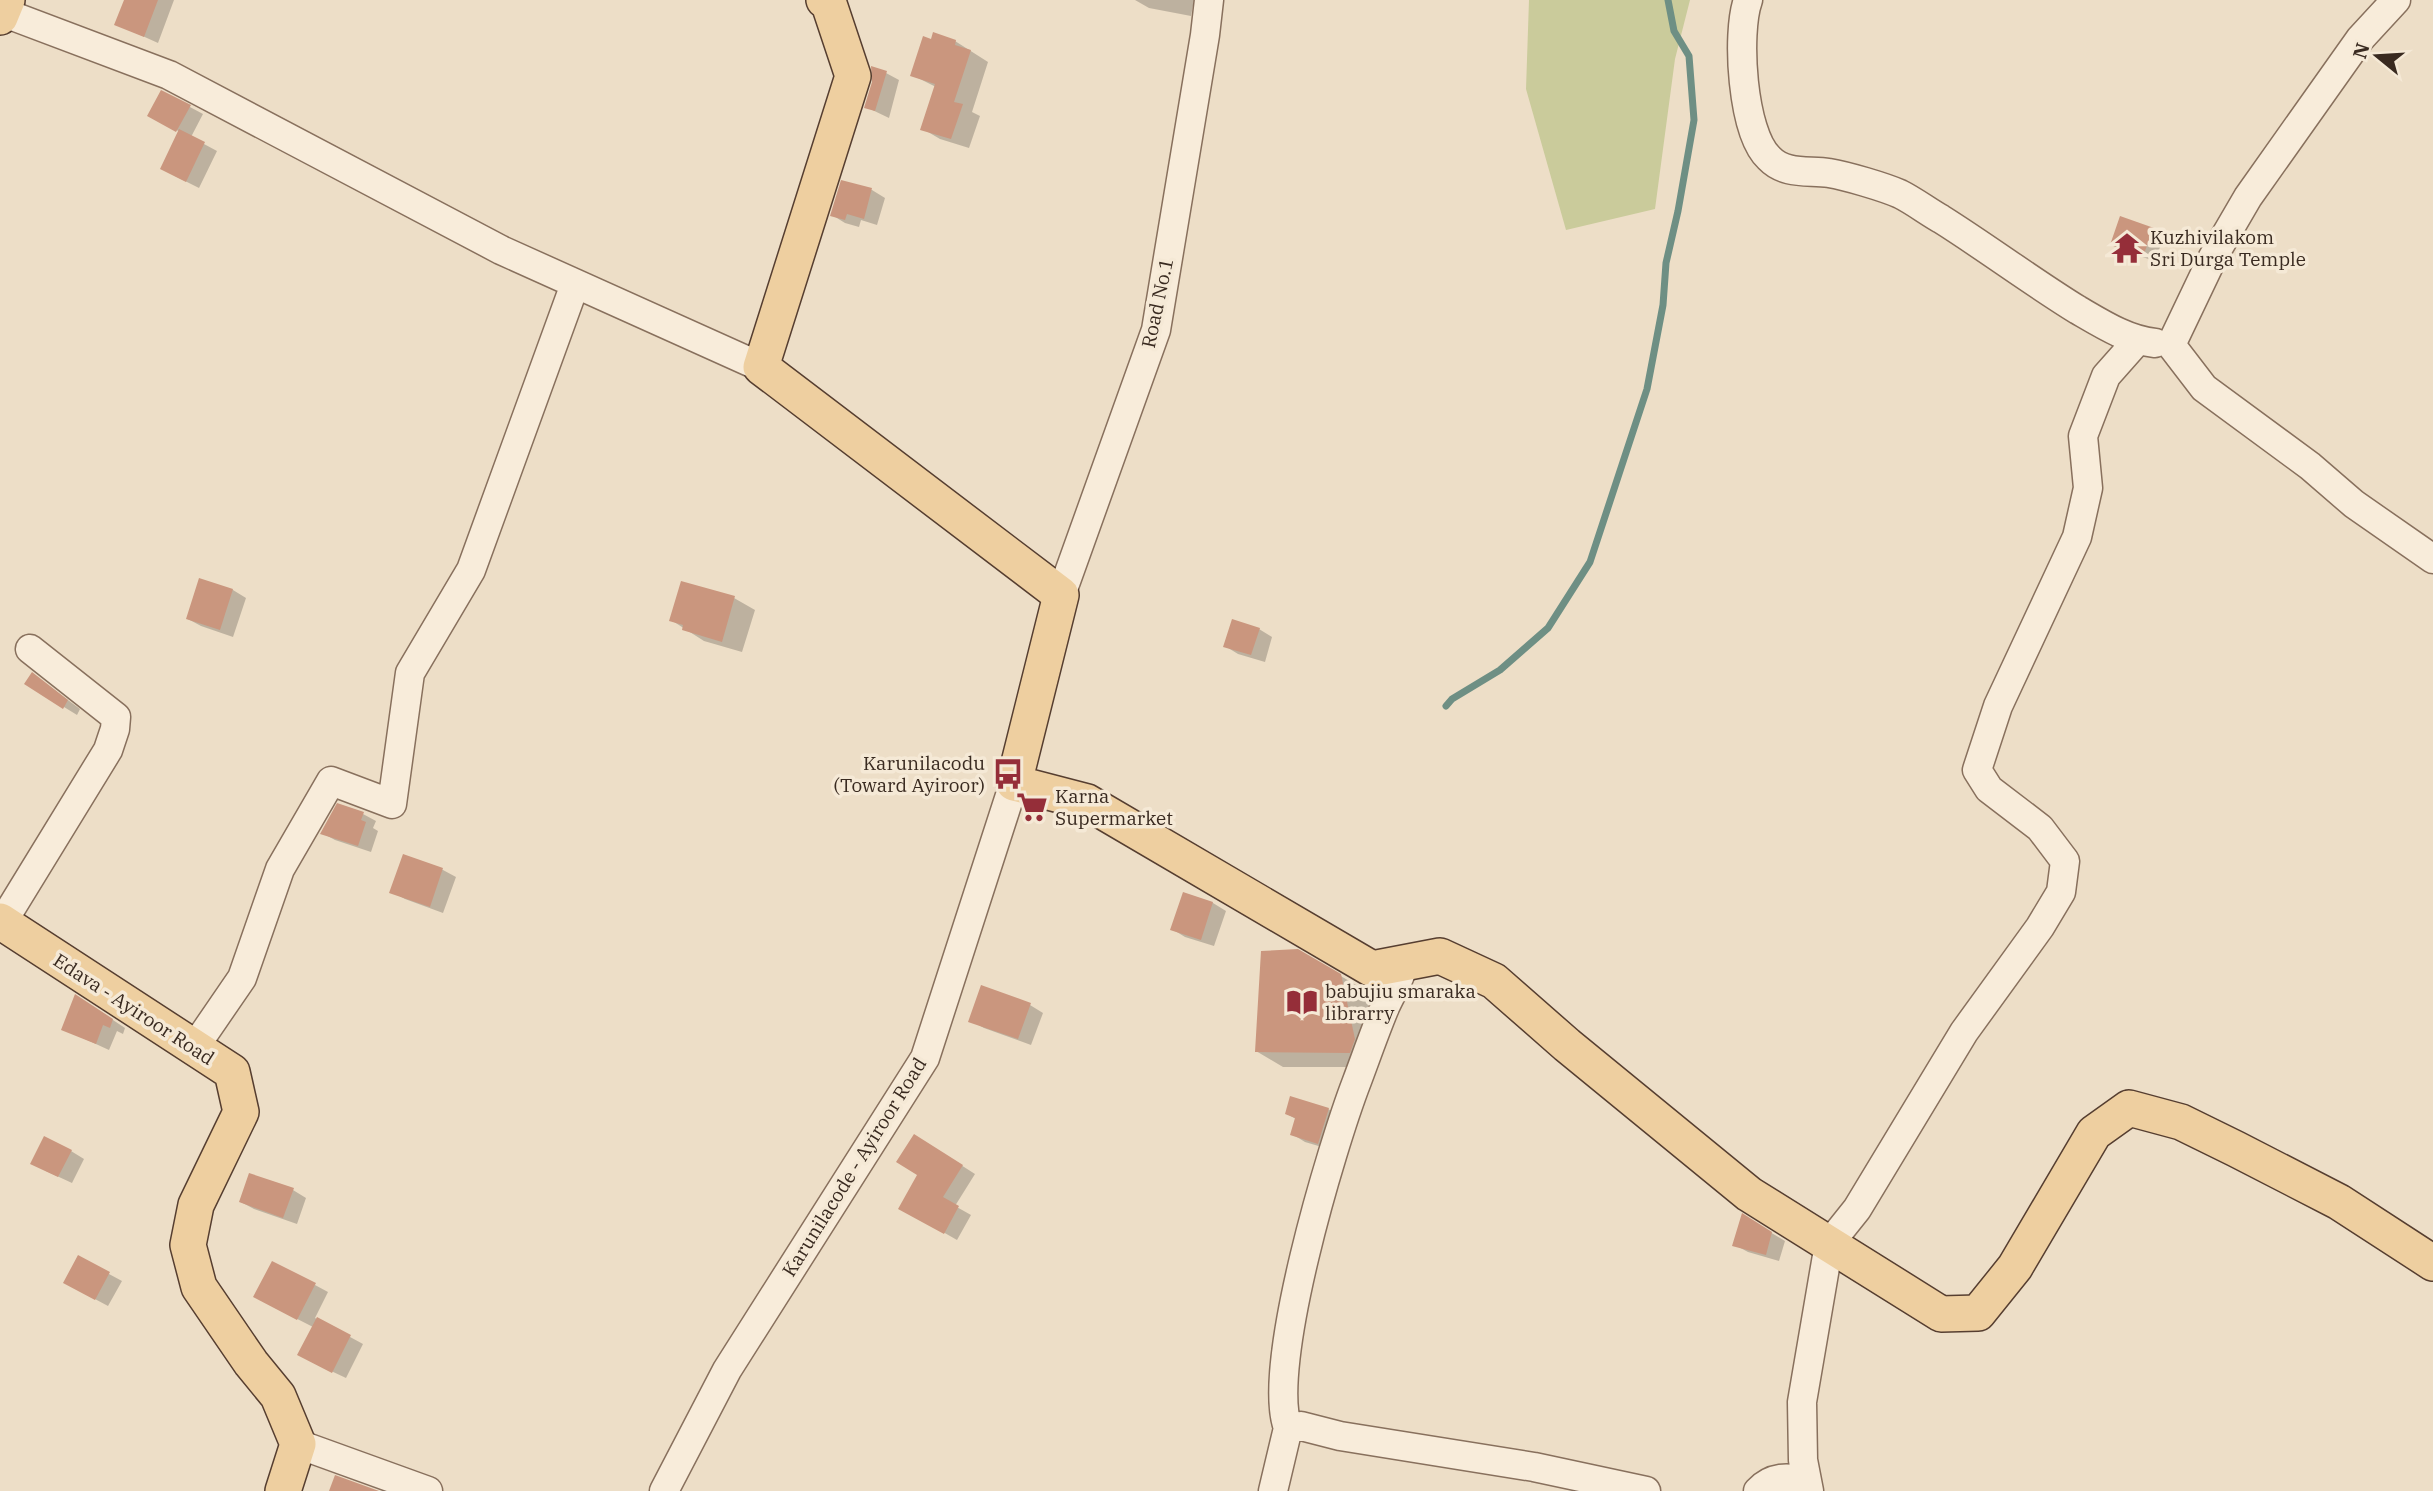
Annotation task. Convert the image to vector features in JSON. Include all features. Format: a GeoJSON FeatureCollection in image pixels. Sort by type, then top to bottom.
{"type":"FeatureCollection","features":[{"type":"Feature","properties":{"kind":"main road"},"geometry":{"type":"LineString","coordinates":[[824,0],[828,1],[852,76],[761,367],[1061,595],[1014,783],[1087,802],[1372,969],[1440,956],[1494,981],[1567,1045],[1749,1194],[1941,1314],[1978,1313],[2015,1267],[2094,1133],[2129,1108],[2181,1122],[2236,1149],[2339,1202],[2433,1263]]}},
{"type":"Feature","properties":{"kind":"main road","name":"Edava - Ayiroor Road"},"geometry":{"type":"LineString","coordinates":[[1,922],[232,1072],[241,1112],[196,1205],[188,1245],[199,1287],[251,1363],[278,1396],[298,1444]]}},
{"type":"Feature","properties":{"kind":"main road"},"geometry":{"type":"LineString","coordinates":[[284,1491],[298,1444]]}},
{"type":"Feature","properties":{"kind":"street","name":"Road No.1"},"geometry":{"type":"LineString","coordinates":[[1061,595],[1156,330],[1209,0]]}},
{"type":"Feature","properties":{"kind":"street"},"geometry":{"type":"LineString","coordinates":[[1748,0],[1744,12],[1743,89],[1755,133],[1768,158],[1788,170],[1830,173],[1899,194],[2094,320],[2137,341],[2171,345],[2204,388],[2310,466],[2354,504],[2433,559]]}},
{"type":"Feature","properties":{"kind":"street"},"geometry":{"type":"LineString","coordinates":[[2171,345],[2213,257],[2248,197],[2360,39],[2396,0]]}},
{"type":"Feature","properties":{"kind":"street"},"geometry":{"type":"LineString","coordinates":[[3,10],[169,75],[501,250],[761,367]]}},
{"type":"Feature","properties":{"kind":"street"},"geometry":{"type":"LineString","coordinates":[[194,1048],[242,978],[280,869],[331,781],[392,804],[410,673],[471,570],[575,284]]}},
{"type":"Feature","properties":{"kind":"street"},"geometry":{"type":"LineString","coordinates":[[1808,1486],[1803,1460],[1802,1402],[1829,1244],[1857,1209],[1964,1032],[2040,927],[2061,892],[2066,861],[2040,828],[1989,789],[1977,770],[1998,706],[2077,537],[2088,488],[2082,436],[2106,376],[2137,341]]}},
{"type":"Feature","properties":{"kind":"street"},"geometry":{"type":"LineString","coordinates":[[1,922],[108,750],[116,729],[116,717],[30,649]]}},
{"type":"Feature","properties":{"kind":"street","name":"Karunilacode - Ayiroor Road"},"geometry":{"type":"LineString","coordinates":[[664,1491],[727,1370],[925,1058],[1014,783]]}},
{"type":"Feature","properties":{"kind":"street"},"geometry":{"type":"LineString","coordinates":[[1273,1491],[1288,1428],[1283,1390],[1287,1339],[1323,1188],[1351,1096],[1404,963]]}},
{"type":"Feature","properties":{"kind":"street"},"geometry":{"type":"LineString","coordinates":[[1288,1428],[1301,1426],[1340,1436],[1534,1466],[1646,1491]]}},
{"type":"Feature","properties":{"kind":"street"},"geometry":{"type":"LineString","coordinates":[[298,1444],[428,1491]]}},
{"type":"Feature","properties":{"kind":"street"},"geometry":{"type":"LineString","coordinates":[[1758,1491],[1764,1484],[1786,1477],[1808,1486]]}},
{"type":"Feature","properties":{"kind":"green space"},"geometry":{"type":"Polygon","coordinates":[[[1529,0],[1690,0],[1675,59],[1655,209],[1566,230],[1526,89],[1529,0]]]}},
{"type":"Feature","properties":{"kind":"building"},"geometry":{"type":"Polygon","coordinates":[[[124,0],[158,0],[144,37],[114,25],[124,0]]]}},
{"type":"Feature","properties":{"kind":"building"},"geometry":{"type":"Polygon","coordinates":[[[933,32],[956,40],[955,45],[971,50],[954,102],[963,104],[951,139],[920,130],[935,84],[910,76],[923,36],[931,39],[933,32]]]}},
{"type":"Feature","properties":{"kind":"building"},"geometry":{"type":"Polygon","coordinates":[[[871,66],[887,71],[875,111],[864,108],[872,82],[871,66]]]}},
{"type":"Feature","properties":{"kind":"building"},"geometry":{"type":"Polygon","coordinates":[[[161,90],[191,105],[176,132],[147,116],[161,90]]]}},
{"type":"Feature","properties":{"kind":"building"},"geometry":{"type":"Polygon","coordinates":[[[179,129],[205,142],[186,182],[160,169],[179,129]]]}},
{"type":"Feature","properties":{"kind":"building"},"geometry":{"type":"Polygon","coordinates":[[[841,180],[872,188],[864,219],[847,214],[845,220],[830,216],[841,180]]]}},
{"type":"Feature","properties":{"kind":"building"},"geometry":{"type":"Polygon","coordinates":[[[2120,216],[2154,228],[2143,256],[2110,245],[2120,216]]]}},
{"type":"Feature","properties":{"kind":"building"},"geometry":{"type":"Polygon","coordinates":[[[199,578],[233,589],[220,630],[186,619],[199,578]]]}},
{"type":"Feature","properties":{"kind":"building"},"geometry":{"type":"Polygon","coordinates":[[[681,581],[735,596],[722,642],[682,630],[683,625],[669,621],[681,581]]]}},
{"type":"Feature","properties":{"kind":"building"},"geometry":{"type":"Polygon","coordinates":[[[1232,619],[1260,628],[1251,655],[1223,647],[1232,619]]]}},
{"type":"Feature","properties":{"kind":"building"},"geometry":{"type":"Polygon","coordinates":[[[32,672],[68,700],[63,709],[24,684],[32,672]]]}},
{"type":"Feature","properties":{"kind":"building"},"geometry":{"type":"Polygon","coordinates":[[[337,803],[364,812],[361,820],[366,822],[358,846],[320,834],[337,803]]]}},
{"type":"Feature","properties":{"kind":"building"},"geometry":{"type":"Polygon","coordinates":[[[403,854],[443,868],[430,907],[389,893],[403,854]]]}},
{"type":"Feature","properties":{"kind":"building"},"geometry":{"type":"Polygon","coordinates":[[[1183,892],[1213,902],[1201,940],[1170,930],[1183,892]]]}},
{"type":"Feature","properties":{"kind":"building","name":"babujiu smaraka librarry"},"geometry":{"type":"Polygon","coordinates":[[[1298,949],[1341,974],[1355,1039],[1350,1053],[1255,1052],[1261,951],[1298,949]]]}},
{"type":"Feature","properties":{"kind":"building"},"geometry":{"type":"Polygon","coordinates":[[[981,985],[1031,1003],[1018,1039],[968,1022],[981,985]]]}},
{"type":"Feature","properties":{"kind":"building"},"geometry":{"type":"Polygon","coordinates":[[[75,994],[113,1019],[110,1028],[103,1025],[96,1044],[61,1030],[75,994]]]}},
{"type":"Feature","properties":{"kind":"building"},"geometry":{"type":"Polygon","coordinates":[[[1290,1096],[1329,1108],[1318,1144],[1290,1135],[1295,1118],[1285,1114],[1290,1096]]]}},
{"type":"Feature","properties":{"kind":"building"},"geometry":{"type":"Polygon","coordinates":[[[914,1134],[963,1165],[943,1197],[959,1206],[944,1234],[898,1209],[917,1175],[896,1162],[914,1134]]]}},
{"type":"Feature","properties":{"kind":"building"},"geometry":{"type":"Polygon","coordinates":[[[44,1136],[72,1150],[58,1177],[30,1164],[44,1136]]]}},
{"type":"Feature","properties":{"kind":"building"},"geometry":{"type":"Polygon","coordinates":[[[249,1173],[294,1188],[283,1218],[239,1202],[249,1173]]]}},
{"type":"Feature","properties":{"kind":"building"},"geometry":{"type":"Polygon","coordinates":[[[1742,1213],[1772,1232],[1766,1255],[1732,1246],[1742,1213]]]}},
{"type":"Feature","properties":{"kind":"building"},"geometry":{"type":"Polygon","coordinates":[[[78,1255],[110,1272],[95,1300],[63,1283],[78,1255]]]}},
{"type":"Feature","properties":{"kind":"building"},"geometry":{"type":"Polygon","coordinates":[[[272,1261],[316,1283],[297,1320],[253,1297],[272,1261]]]}},
{"type":"Feature","properties":{"kind":"building"},"geometry":{"type":"Polygon","coordinates":[[[317,1317],[351,1335],[332,1373],[297,1355],[317,1317]]]}},
{"type":"Feature","properties":{"kind":"building"},"geometry":{"type":"Polygon","coordinates":[[[335,1475],[379,1491],[329,1491],[335,1475]]]}},
{"type":"Feature","properties":{"kind":"waterway"},"geometry":{"type":"LineString","coordinates":[[1446,706],[1452,699],[1500,670],[1548,628],[1590,562],[1647,389],[1663,305],[1666,263],[1694,120],[1689,56],[1674,31],[1668,0]]}},
{"type":"Feature","properties":{"kind":"place","name":"Kuzhivilakom Sri Durga Temple"},"geometry":{"type":"Point","coordinates":[2127,248]}},
{"type":"Feature","properties":{"kind":"place","name":"Karunilacodu (Toward Ayiroor)"},"geometry":{"type":"Point","coordinates":[1008,774]}},
{"type":"Feature","properties":{"kind":"place","name":"Karna Supermarket"},"geometry":{"type":"Point","coordinates":[1032,807]}},
{"type":"Feature","properties":{"kind":"place","name":"babujiu smaraka librarry"},"geometry":{"type":"Point","coordinates":[1302,1002]}}]}
